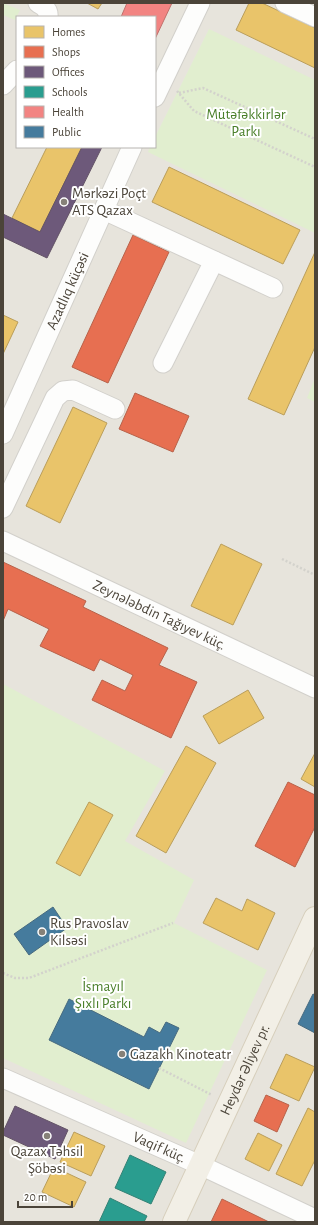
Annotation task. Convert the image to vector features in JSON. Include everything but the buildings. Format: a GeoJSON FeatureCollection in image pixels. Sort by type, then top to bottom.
{"type":"FeatureCollection","features":[{"type":"Feature","properties":{"kind":"main road","name":"Heydər Əliyev pr."},"geometry":{"type":"LineString","coordinates":[[174,1222],[315,918]]}},
{"type":"Feature","properties":{"kind":"street"},"geometry":{"type":"LineString","coordinates":[[38,3],[46,8],[48,11],[48,16]]}},
{"type":"Feature","properties":{"kind":"street"},"geometry":{"type":"LineString","coordinates":[[156,95],[200,3]]}},
{"type":"Feature","properties":{"kind":"street"},"geometry":{"type":"LineString","coordinates":[[285,3],[315,17]]}},
{"type":"Feature","properties":{"kind":"street"},"geometry":{"type":"LineString","coordinates":[[3,85],[16,71]]}},
{"type":"Feature","properties":{"kind":"street","name":"Azadlıq küçəsi"},"geometry":{"type":"LineString","coordinates":[[3,434],[132,148]]}},
{"type":"Feature","properties":{"kind":"street"},"geometry":{"type":"LineString","coordinates":[[104,210],[273,288]]}},
{"type":"Feature","properties":{"kind":"street"},"geometry":{"type":"LineString","coordinates":[[162,363],[214,261]]}},
{"type":"Feature","properties":{"kind":"street"},"geometry":{"type":"LineString","coordinates":[[3,508],[55,398],[63,392],[73,390],[115,409]]}},
{"type":"Feature","properties":{"kind":"street","name":"Zeynələbdin Tağıyev küç."},"geometry":{"type":"LineString","coordinates":[[3,541],[315,688]]}},
{"type":"Feature","properties":{"kind":"street","name":"Vaqif küç."},"geometry":{"type":"LineString","coordinates":[[3,1078],[200,1165],[315,1219]]}},
{"type":"Feature","properties":{"kind":"path"},"geometry":{"type":"LineString","coordinates":[[315,139],[203,88],[179,93],[194,111],[315,166]]}},
{"type":"Feature","properties":{"kind":"path"},"geometry":{"type":"LineString","coordinates":[[282,559],[315,574]]}},
{"type":"Feature","properties":{"kind":"path"},"geometry":{"type":"LineString","coordinates":[[3,973],[15,978],[29,978],[173,923]]}},
{"type":"Feature","properties":{"kind":"path"},"geometry":{"type":"LineString","coordinates":[[159,1068],[229,1104]]}},
{"type":"Feature","properties":{"kind":"shaded area"},"geometry":{"type":"Polygon","coordinates":[[[3,3],[315,3],[315,1222],[3,1222],[3,3]]]}},
{"type":"Feature","properties":{"kind":"green space"},"geometry":{"type":"Polygon","coordinates":[[[3,3],[20,10],[15,20],[3,15],[3,3]]]}},
{"type":"Feature","properties":{"kind":"green space","name":"Mütəfəkkirlər Parkı"},"geometry":{"type":"Polygon","coordinates":[[[209,29],[315,80],[315,233],[148,152],[150,148],[156,148],[156,135],[209,29]]]}},
{"type":"Feature","properties":{"kind":"green space"},"geometry":{"type":"Polygon","coordinates":[[[315,378],[315,402],[307,398],[315,378]]]}},
{"type":"Feature","properties":{"kind":"green space","name":"İsmayıl Şıxlı Parkı"},"geometry":{"type":"Polygon","coordinates":[[[3,684],[165,771],[125,841],[194,880],[174,923],[267,970],[186,1143],[3,1058],[3,684]]]}},
{"type":"Feature","properties":{"kind":"place","name":"Mərkəzi Poçt ATS Qazax"},"geometry":{"type":"Point","coordinates":[64,202]}},
{"type":"Feature","properties":{"kind":"place","name":"Rus Pravoslav Kilsəsi"},"geometry":{"type":"Point","coordinates":[42,932]}},
{"type":"Feature","properties":{"kind":"place","name":"Gazakh Kinoteatr"},"geometry":{"type":"Point","coordinates":[122,1054]}},
{"type":"Feature","properties":{"kind":"place","name":"Qazax Təhsil Şöbəsi"},"geometry":{"type":"Point","coordinates":[47,1136]}}]}
